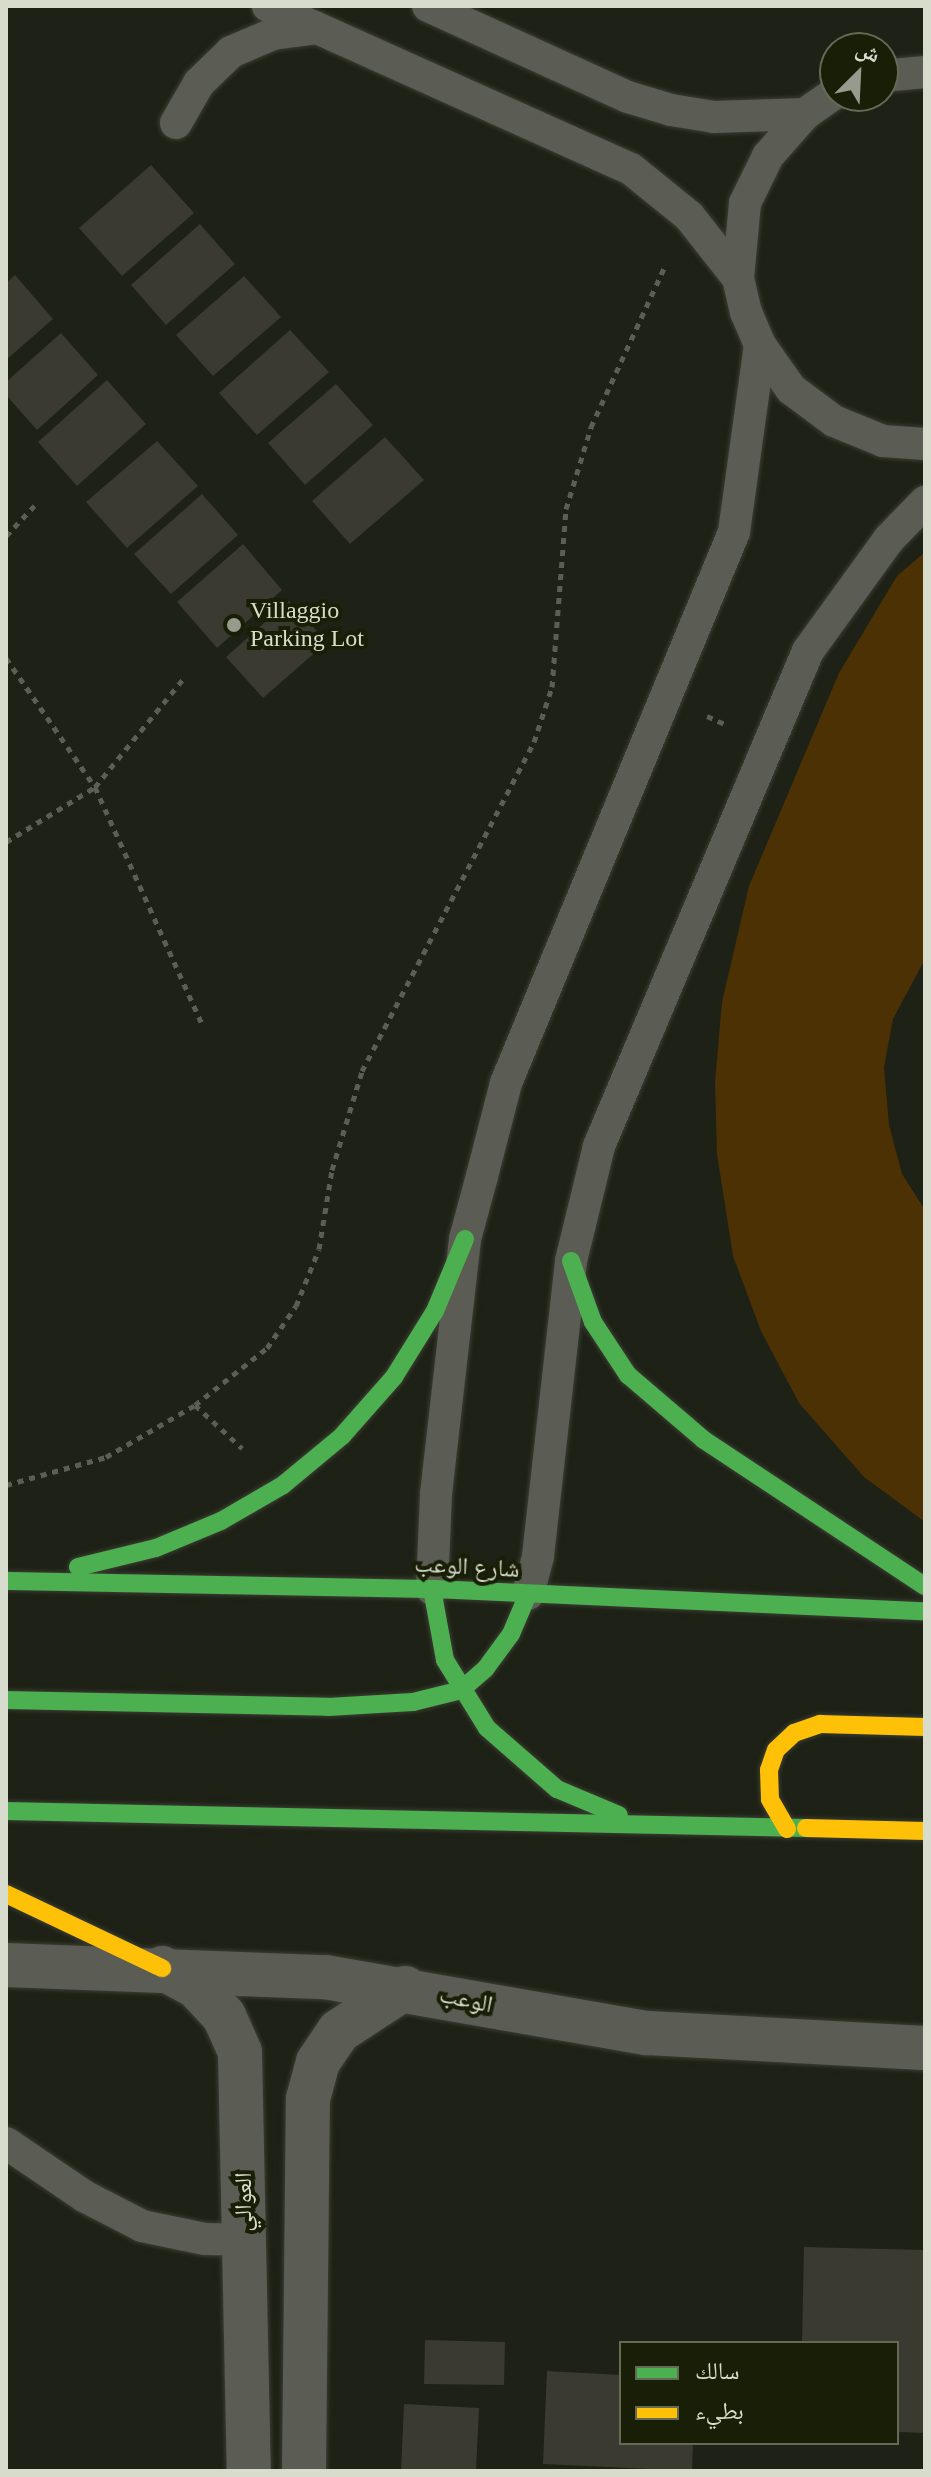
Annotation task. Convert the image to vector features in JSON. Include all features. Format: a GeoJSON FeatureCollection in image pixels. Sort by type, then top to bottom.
{"type":"FeatureCollection","features":[{"type":"Feature","properties":{"kind":"main road"},"geometry":{"type":"LineString","coordinates":[[10,1581],[156,1548],[221,1521],[283,1485],[342,1436],[394,1377],[435,1311],[465,1239]]}},
{"type":"Feature","properties":{"kind":"main road"},"geometry":{"type":"LineString","coordinates":[[571,1261],[593,1322],[628,1375],[704,1440],[925,1586]]}},
{"type":"Feature","properties":{"kind":"main road","name":"شارع الوعب"},"geometry":{"type":"LineString","coordinates":[[10,1581],[432,1589],[925,1611]]}},
{"type":"Feature","properties":{"kind":"main road"},"geometry":{"type":"LineString","coordinates":[[432,1589],[445,1660],[461,1690],[519,1762],[557,1789],[644,1824]]}},
{"type":"Feature","properties":{"kind":"main road"},"geometry":{"type":"LineString","coordinates":[[6,1700],[328,1707],[413,1702],[461,1690],[486,1668],[511,1634],[528,1594]]}},
{"type":"Feature","properties":{"kind":"main road"},"geometry":{"type":"LineString","coordinates":[[787,1829],[770,1799],[769,1770],[776,1750],[794,1733],[820,1724],[925,1727]]}},
{"type":"Feature","properties":{"kind":"main road"},"geometry":{"type":"LineString","coordinates":[[6,1811],[280,1821],[644,1824],[925,1831]]}},
{"type":"Feature","properties":{"kind":"main road"},"geometry":{"type":"LineString","coordinates":[[6,1894],[162,1968]]}},
{"type":"Feature","properties":{"kind":"street","name":"الوعب"},"geometry":{"type":"LineString","coordinates":[[6,1965],[311,1975],[405,1988],[647,2033],[925,2048]]}},
{"type":"Feature","properties":{"kind":"street","name":"العوالي"},"geometry":{"type":"LineString","coordinates":[[162,1968],[196,1986],[224,2016],[240,2052],[249,2471]]}},
{"type":"Feature","properties":{"kind":"street"},"geometry":{"type":"LineString","coordinates":[[304,2471],[308,2099],[318,2062],[339,2031],[405,1988]]}},
{"type":"Feature","properties":{"kind":"lane"},"geometry":{"type":"LineString","coordinates":[[268,6],[598,152],[661,190],[689,216],[738,278],[760,345],[791,389],[834,421],[883,441],[925,444]]}},
{"type":"Feature","properties":{"kind":"lane"},"geometry":{"type":"LineString","coordinates":[[428,6],[628,97],[671,110],[714,117],[805,114]]}},
{"type":"Feature","properties":{"kind":"lane"},"geometry":{"type":"LineString","coordinates":[[176,123],[199,83],[231,52],[273,34],[318,28]]}},
{"type":"Feature","properties":{"kind":"lane"},"geometry":{"type":"LineString","coordinates":[[899,74],[925,72]]}},
{"type":"Feature","properties":{"kind":"lane"},"geometry":{"type":"LineString","coordinates":[[738,278],[745,203],[768,156],[805,114],[819,104]]}},
{"type":"Feature","properties":{"kind":"lane"},"geometry":{"type":"LineString","coordinates":[[432,1589],[436,1494],[465,1239],[506,1083],[734,532],[760,345]]}},
{"type":"Feature","properties":{"kind":"lane"},"geometry":{"type":"LineString","coordinates":[[528,1594],[538,1556],[571,1261],[599,1146],[808,651],[889,539],[925,502]]}},
{"type":"Feature","properties":{"kind":"lane"},"geometry":{"type":"LineString","coordinates":[[6,2143],[84,2196],[142,2226],[194,2238],[244,2240]]}},
{"type":"Feature","properties":{"kind":"path"},"geometry":{"type":"LineString","coordinates":[[6,1485],[106,1457],[195,1405],[267,1348],[296,1306],[319,1249],[332,1170],[362,1071],[534,742],[552,687],[566,509],[591,427],[689,216]]}},
{"type":"Feature","properties":{"kind":"path"},"geometry":{"type":"LineString","coordinates":[[6,536],[35,505]]}},
{"type":"Feature","properties":{"kind":"path"},"geometry":{"type":"LineString","coordinates":[[6,658],[95,787],[201,1022]]}},
{"type":"Feature","properties":{"kind":"path"},"geometry":{"type":"LineString","coordinates":[[6,842],[95,787],[184,678]]}},
{"type":"Feature","properties":{"kind":"shaded area"},"geometry":{"type":"Polygon","coordinates":[[[925,552],[925,959],[893,1019],[884,1067],[889,1125],[902,1174],[925,1210],[925,1522],[864,1477],[799,1403],[761,1331],[733,1256],[717,1154],[715,1082],[722,1002],[749,886],[839,673],[897,576],[925,552]]]}},
{"type":"Feature","properties":{"kind":"building"},"geometry":{"type":"Polygon","coordinates":[[[151,165],[194,213],[122,276],[79,228],[151,165]]]}},
{"type":"Feature","properties":{"kind":"building"},"geometry":{"type":"Polygon","coordinates":[[[200,224],[235,264],[166,325],[131,285],[200,224]]]}},
{"type":"Feature","properties":{"kind":"building"},"geometry":{"type":"Polygon","coordinates":[[[15,275],[53,319],[6,360],[6,283],[15,275]]]}},
{"type":"Feature","properties":{"kind":"building"},"geometry":{"type":"Polygon","coordinates":[[[244,276],[281,317],[213,376],[176,335],[244,276]]]}},
{"type":"Feature","properties":{"kind":"building"},"geometry":{"type":"Polygon","coordinates":[[[290,330],[329,372],[257,435],[219,393],[290,330]]]}},
{"type":"Feature","properties":{"kind":"building"},"geometry":{"type":"Polygon","coordinates":[[[61,333],[98,375],[37,430],[6,395],[6,382],[61,333]]]}},
{"type":"Feature","properties":{"kind":"building"},"geometry":{"type":"Polygon","coordinates":[[[107,380],[146,424],[77,486],[38,442],[107,380]]]}},
{"type":"Feature","properties":{"kind":"building"},"geometry":{"type":"Polygon","coordinates":[[[336,384],[373,425],[305,485],[268,443],[336,384]]]}},
{"type":"Feature","properties":{"kind":"building"},"geometry":{"type":"Polygon","coordinates":[[[385,437],[424,480],[350,544],[312,501],[385,437]]]}},
{"type":"Feature","properties":{"kind":"building"},"geometry":{"type":"Polygon","coordinates":[[[157,441],[198,486],[127,548],[86,502],[157,441]]]}},
{"type":"Feature","properties":{"kind":"building"},"geometry":{"type":"Polygon","coordinates":[[[202,494],[238,535],[171,594],[134,554],[202,494]]]}},
{"type":"Feature","properties":{"kind":"building"},"geometry":{"type":"Polygon","coordinates":[[[243,544],[282,590],[217,648],[177,602],[243,544]]]}},
{"type":"Feature","properties":{"kind":"building"},"geometry":{"type":"Polygon","coordinates":[[[289,601],[327,642],[263,698],[226,657],[289,601]]]}},
{"type":"Feature","properties":{"kind":"building"},"geometry":{"type":"Polygon","coordinates":[[[804,2247],[925,2250],[925,2433],[899,2432],[899,2341],[802,2341],[804,2247]]]}},
{"type":"Feature","properties":{"kind":"building"},"geometry":{"type":"Polygon","coordinates":[[[425,2340],[505,2342],[504,2385],[424,2384],[425,2340]]]}},
{"type":"Feature","properties":{"kind":"building"},"geometry":{"type":"Polygon","coordinates":[[[547,2371],[619,2375],[619,2445],[693,2445],[692,2471],[543,2464],[547,2371]]]}},
{"type":"Feature","properties":{"kind":"building"},"geometry":{"type":"Polygon","coordinates":[[[404,2404],[479,2408],[476,2471],[401,2471],[404,2404]]]}},
{"type":"Feature","properties":{"kind":"traffic: fast"},"geometry":{"type":"LineString","coordinates":[[78,1567],[156,1548],[221,1521],[283,1485],[342,1436],[394,1377],[435,1311],[465,1239]]}},
{"type":"Feature","properties":{"kind":"traffic: fast"},"geometry":{"type":"LineString","coordinates":[[571,1261],[593,1322],[628,1375],[704,1440],[925,1586]]}},
{"type":"Feature","properties":{"kind":"traffic: fast"},"geometry":{"type":"LineString","coordinates":[[6,1581],[432,1589],[925,1611]]}},
{"type":"Feature","properties":{"kind":"traffic: fast"},"geometry":{"type":"LineString","coordinates":[[432,1589],[445,1660],[487,1728],[557,1789],[619,1815]]}},
{"type":"Feature","properties":{"kind":"traffic: fast"},"geometry":{"type":"LineString","coordinates":[[6,1700],[328,1707],[413,1702],[461,1690],[486,1668],[511,1634],[528,1594]]}},
{"type":"Feature","properties":{"kind":"traffic: fast"},"geometry":{"type":"LineString","coordinates":[[6,1811],[806,1828]]}},
{"type":"Feature","properties":{"kind":"traffic: slow"},"geometry":{"type":"LineString","coordinates":[[787,1829],[770,1799],[769,1770],[776,1750],[794,1733],[820,1724],[925,1727]]}},
{"type":"Feature","properties":{"kind":"traffic: slow"},"geometry":{"type":"LineString","coordinates":[[806,1828],[925,1831]]}},
{"type":"Feature","properties":{"kind":"traffic: slow"},"geometry":{"type":"LineString","coordinates":[[6,1894],[162,1968]]}},
{"type":"Feature","properties":{"kind":"place","name":"Villaggio Parking Lot"},"geometry":{"type":"Point","coordinates":[234,625]}}]}
